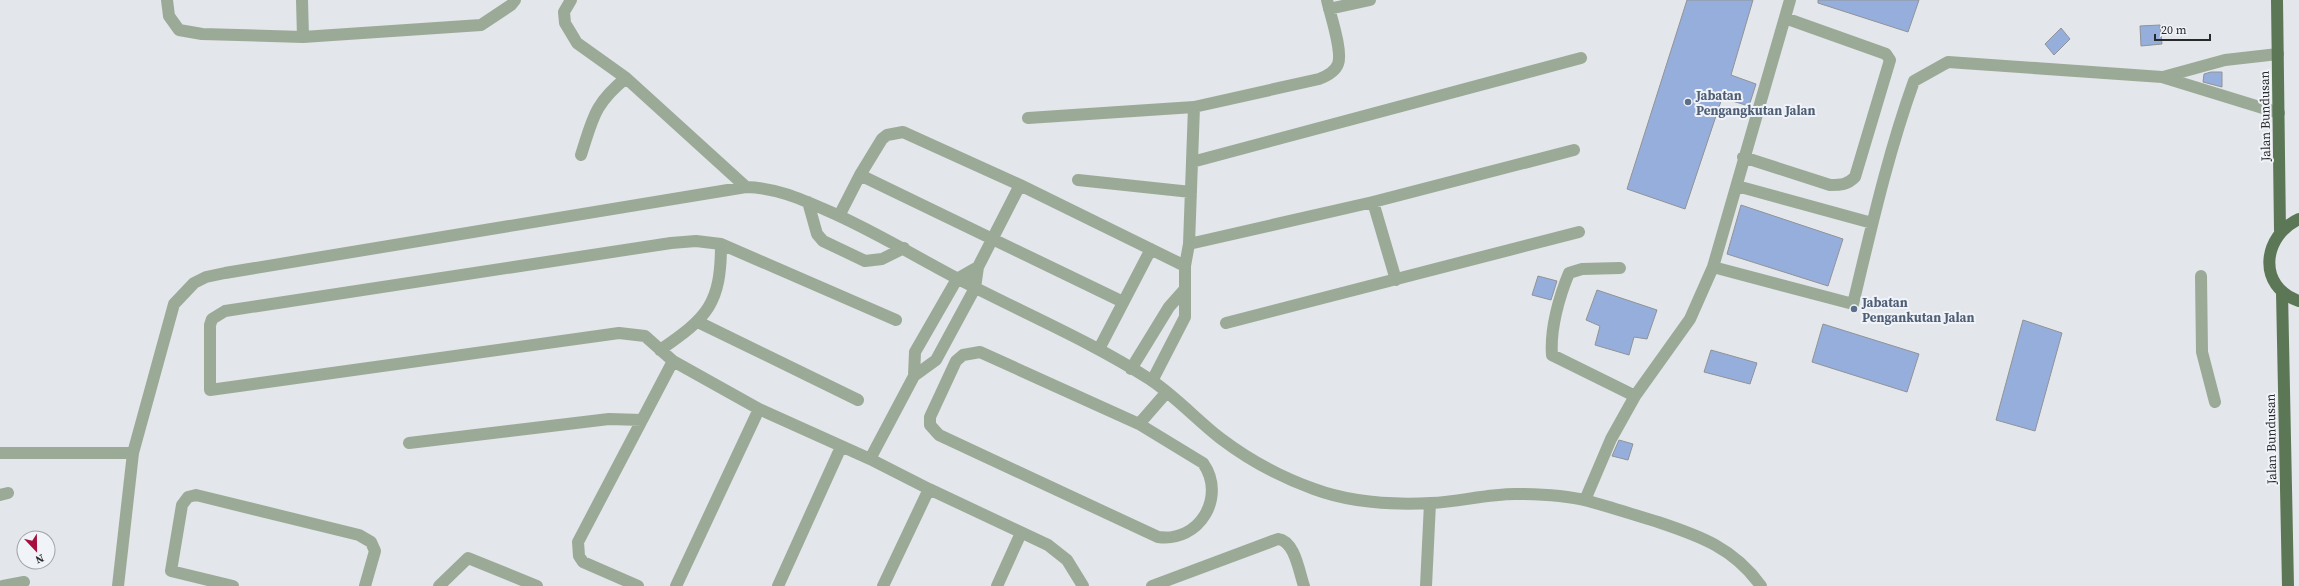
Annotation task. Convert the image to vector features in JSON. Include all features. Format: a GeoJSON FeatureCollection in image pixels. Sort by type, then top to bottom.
{"type":"FeatureCollection","features":[{"type":"Feature","properties":{"kind":"main road","name":"Jalan Bundusan"},"geometry":{"type":"LineString","coordinates":[[2277,0],[2280,231]]}},
{"type":"Feature","properties":{"kind":"main road","name":"Jalan Bundusan"},"geometry":{"type":"LineString","coordinates":[[2288,586],[2282,292],[2273,279],[2269,265],[2269,253],[2273,241],[2280,231],[2299,219]]}},
{"type":"Feature","properties":{"kind":"main road"},"geometry":{"type":"LineString","coordinates":[[2282,292],[2299,301]]}},
{"type":"Feature","properties":{"kind":"street"},"geometry":{"type":"LineString","coordinates":[[167,0],[169,16],[179,30],[202,34],[303,37],[481,25],[511,5],[515,0]]}},
{"type":"Feature","properties":{"kind":"street"},"geometry":{"type":"LineString","coordinates":[[302,0],[303,37]]}},
{"type":"Feature","properties":{"kind":"street"},"geometry":{"type":"LineString","coordinates":[[571,0],[564,12],[565,23],[577,43],[626,78],[746,187]]}},
{"type":"Feature","properties":{"kind":"street"},"geometry":{"type":"LineString","coordinates":[[1028,118],[1194,107],[1319,79],[1328,75],[1339,63],[1339,53],[1328,5],[1370,0]]}},
{"type":"Feature","properties":{"kind":"street"},"geometry":{"type":"LineString","coordinates":[[1585,500],[1611,439],[1635,396],[1690,319],[1713,267],[1790,0]]}},
{"type":"Feature","properties":{"kind":"street"},"geometry":{"type":"LineString","coordinates":[[1744,157],[1830,185],[1841,186],[1849,183],[1855,177],[1890,60],[1886,54],[1785,18]]}},
{"type":"Feature","properties":{"kind":"street"},"geometry":{"type":"LineString","coordinates":[[2162,77],[2225,60],[2278,54]]}},
{"type":"Feature","properties":{"kind":"street"},"geometry":{"type":"LineString","coordinates":[[1192,162],[1581,58]]}},
{"type":"Feature","properties":{"kind":"street"},"geometry":{"type":"LineString","coordinates":[[1713,267],[1853,304],[1872,223],[1905,107],[1914,81],[1948,62],[2162,77],[2279,113]]}},
{"type":"Feature","properties":{"kind":"street"},"geometry":{"type":"LineString","coordinates":[[581,155],[596,110],[609,92],[626,78]]}},
{"type":"Feature","properties":{"kind":"street"},"geometry":{"type":"LineString","coordinates":[[1152,381],[1185,317],[1185,266],[1189,244],[1194,107]]}},
{"type":"Feature","properties":{"kind":"street"},"geometry":{"type":"LineString","coordinates":[[839,216],[860,175],[882,139],[887,135],[902,132],[1020,185],[1185,266]]}},
{"type":"Feature","properties":{"kind":"street"},"geometry":{"type":"LineString","coordinates":[[1189,244],[1373,202],[1574,150]]}},
{"type":"Feature","properties":{"kind":"street"},"geometry":{"type":"LineString","coordinates":[[860,175],[1123,302]]}},
{"type":"Feature","properties":{"kind":"street"},"geometry":{"type":"LineString","coordinates":[[1078,180],[1191,192]]}},
{"type":"Feature","properties":{"kind":"street"},"geometry":{"type":"LineString","coordinates":[[914,376],[936,360],[975,288],[978,267],[1020,185]]}},
{"type":"Feature","properties":{"kind":"street"},"geometry":{"type":"LineString","coordinates":[[1736,186],[1872,223]]}},
{"type":"Feature","properties":{"kind":"street"},"geometry":{"type":"LineString","coordinates":[[118,586],[133,453],[174,304],[194,283],[206,277],[746,187],[787,193],[839,216],[904,248],[957,279],[1098,349],[1152,381],[1220,437],[1252,460],[1293,482],[1325,493],[1367,501],[1430,504],[1511,494],[1542,495],[1585,500],[1699,535],[1722,548],[1761,586]]}},
{"type":"Feature","properties":{"kind":"street"},"geometry":{"type":"LineString","coordinates":[[808,202],[817,234],[830,244],[866,261],[882,259],[904,248]]}},
{"type":"Feature","properties":{"kind":"street"},"geometry":{"type":"LineString","coordinates":[[1373,202],[1396,280]]}},
{"type":"Feature","properties":{"kind":"street"},"geometry":{"type":"LineString","coordinates":[[1226,323],[1578,232]]}},
{"type":"Feature","properties":{"kind":"street"},"geometry":{"type":"LineString","coordinates":[[896,320],[721,244],[696,241],[671,243],[225,312],[212,319],[210,325],[210,390],[619,333],[645,336],[673,361],[759,409],[870,459],[929,489],[1048,545],[1067,560],[1083,586]]}},
{"type":"Feature","properties":{"kind":"street"},"geometry":{"type":"LineString","coordinates":[[660,350],[698,322],[708,310],[718,286],[721,244]]}},
{"type":"Feature","properties":{"kind":"street"},"geometry":{"type":"LineString","coordinates":[[1098,349],[1151,249]]}},
{"type":"Feature","properties":{"kind":"street"},"geometry":{"type":"LineString","coordinates":[[870,459],[914,376],[915,352],[957,279],[978,267]]}},
{"type":"Feature","properties":{"kind":"street"},"geometry":{"type":"LineString","coordinates":[[1620,268],[1582,269],[1569,273],[1564,284],[1551,341],[1552,355],[1635,396]]}},
{"type":"Feature","properties":{"kind":"street"},"geometry":{"type":"LineString","coordinates":[[2201,276],[2202,352],[2215,402]]}},
{"type":"Feature","properties":{"kind":"street"},"geometry":{"type":"LineString","coordinates":[[1131,369],[1169,307],[1185,290]]}},
{"type":"Feature","properties":{"kind":"street"},"geometry":{"type":"LineString","coordinates":[[698,322],[858,400]]}},
{"type":"Feature","properties":{"kind":"street"},"geometry":{"type":"LineString","coordinates":[[980,352],[1139,424],[1203,463],[1210,473],[1213,485],[1212,500],[1204,517],[1192,529],[1180,536],[1169,539],[1158,537],[939,435],[930,425],[930,417],[956,361],[963,355],[980,352]]}},
{"type":"Feature","properties":{"kind":"street"},"geometry":{"type":"LineString","coordinates":[[638,586],[583,562],[579,556],[578,542],[673,361]]}},
{"type":"Feature","properties":{"kind":"street"},"geometry":{"type":"LineString","coordinates":[[1139,424],[1166,392]]}},
{"type":"Feature","properties":{"kind":"street"},"geometry":{"type":"LineString","coordinates":[[676,586],[759,409]]}},
{"type":"Feature","properties":{"kind":"street"},"geometry":{"type":"LineString","coordinates":[[409,443],[609,420],[642,420]]}},
{"type":"Feature","properties":{"kind":"street"},"geometry":{"type":"LineString","coordinates":[[778,586],[841,447]]}},
{"type":"Feature","properties":{"kind":"street"},"geometry":{"type":"LineString","coordinates":[[0,453],[133,453]]}},
{"type":"Feature","properties":{"kind":"street"},"geometry":{"type":"LineString","coordinates":[[883,586],[929,489]]}},
{"type":"Feature","properties":{"kind":"street"},"geometry":{"type":"LineString","coordinates":[[233,586],[209,583],[171,570],[182,505],[188,497],[196,495],[359,536],[371,542],[374,551],[365,586]]}},
{"type":"Feature","properties":{"kind":"street"},"geometry":{"type":"LineString","coordinates":[[1426,586],[1430,504]]}},
{"type":"Feature","properties":{"kind":"street"},"geometry":{"type":"LineString","coordinates":[[997,586],[1021,533]]}},
{"type":"Feature","properties":{"kind":"street"},"geometry":{"type":"LineString","coordinates":[[1152,586],[1278,539],[1284,540],[1290,545],[1304,586]]}},
{"type":"Feature","properties":{"kind":"street"},"geometry":{"type":"LineString","coordinates":[[439,586],[468,558],[537,586]]}},
{"type":"Feature","properties":{"kind":"street"},"geometry":{"type":"LineString","coordinates":[[2,586],[24,582]]}},
{"type":"Feature","properties":{"kind":"building","name":"Jabatan Pengangkutan Jalan"},"geometry":{"type":"Polygon","coordinates":[[[1687,0],[1753,0],[1731,75],[1756,84],[1749,106],[1722,98],[1685,209],[1627,189],[1687,0]]]}},
{"type":"Feature","properties":{"kind":"building"},"geometry":{"type":"Polygon","coordinates":[[[1818,0],[1919,0],[1908,32],[1818,3],[1818,0]]]}},
{"type":"Feature","properties":{"kind":"building"},"geometry":{"type":"Polygon","coordinates":[[[2160,25],[2162,44],[2141,46],[2140,26],[2160,25]]]}},
{"type":"Feature","properties":{"kind":"building"},"geometry":{"type":"Polygon","coordinates":[[[2061,28],[2070,39],[2054,55],[2045,44],[2061,28]]]}},
{"type":"Feature","properties":{"kind":"building"},"geometry":{"type":"Polygon","coordinates":[[[2211,72],[2222,72],[2222,87],[2203,82],[2204,74],[2211,72]]]}},
{"type":"Feature","properties":{"kind":"building"},"geometry":{"type":"Polygon","coordinates":[[[1741,205],[1843,239],[1828,286],[1727,254],[1741,205]]]}},
{"type":"Feature","properties":{"kind":"building"},"geometry":{"type":"Polygon","coordinates":[[[1538,276],[1557,281],[1551,300],[1532,295],[1538,276]]]}},
{"type":"Feature","properties":{"kind":"building"},"geometry":{"type":"Polygon","coordinates":[[[1597,290],[1657,310],[1647,339],[1634,337],[1629,355],[1595,345],[1600,326],[1586,320],[1597,290]]]}},
{"type":"Feature","properties":{"kind":"building"},"geometry":{"type":"Polygon","coordinates":[[[2023,320],[2062,333],[2035,431],[1996,420],[2023,320]]]}},
{"type":"Feature","properties":{"kind":"building"},"geometry":{"type":"Polygon","coordinates":[[[1823,324],[1919,354],[1907,392],[1812,362],[1823,324]]]}},
{"type":"Feature","properties":{"kind":"building"},"geometry":{"type":"Polygon","coordinates":[[[1711,350],[1757,363],[1750,384],[1704,372],[1711,350]]]}},
{"type":"Feature","properties":{"kind":"building"},"geometry":{"type":"Polygon","coordinates":[[[1619,440],[1633,444],[1628,460],[1612,456],[1619,440]]]}},
{"type":"Feature","properties":{"kind":"place","name":"Jabatan Pengangkutan Jalan"},"geometry":{"type":"Point","coordinates":[1688,102]}},
{"type":"Feature","properties":{"kind":"place","name":"Jabatan Pengankutan Jalan"},"geometry":{"type":"Point","coordinates":[1854,309]}}]}
